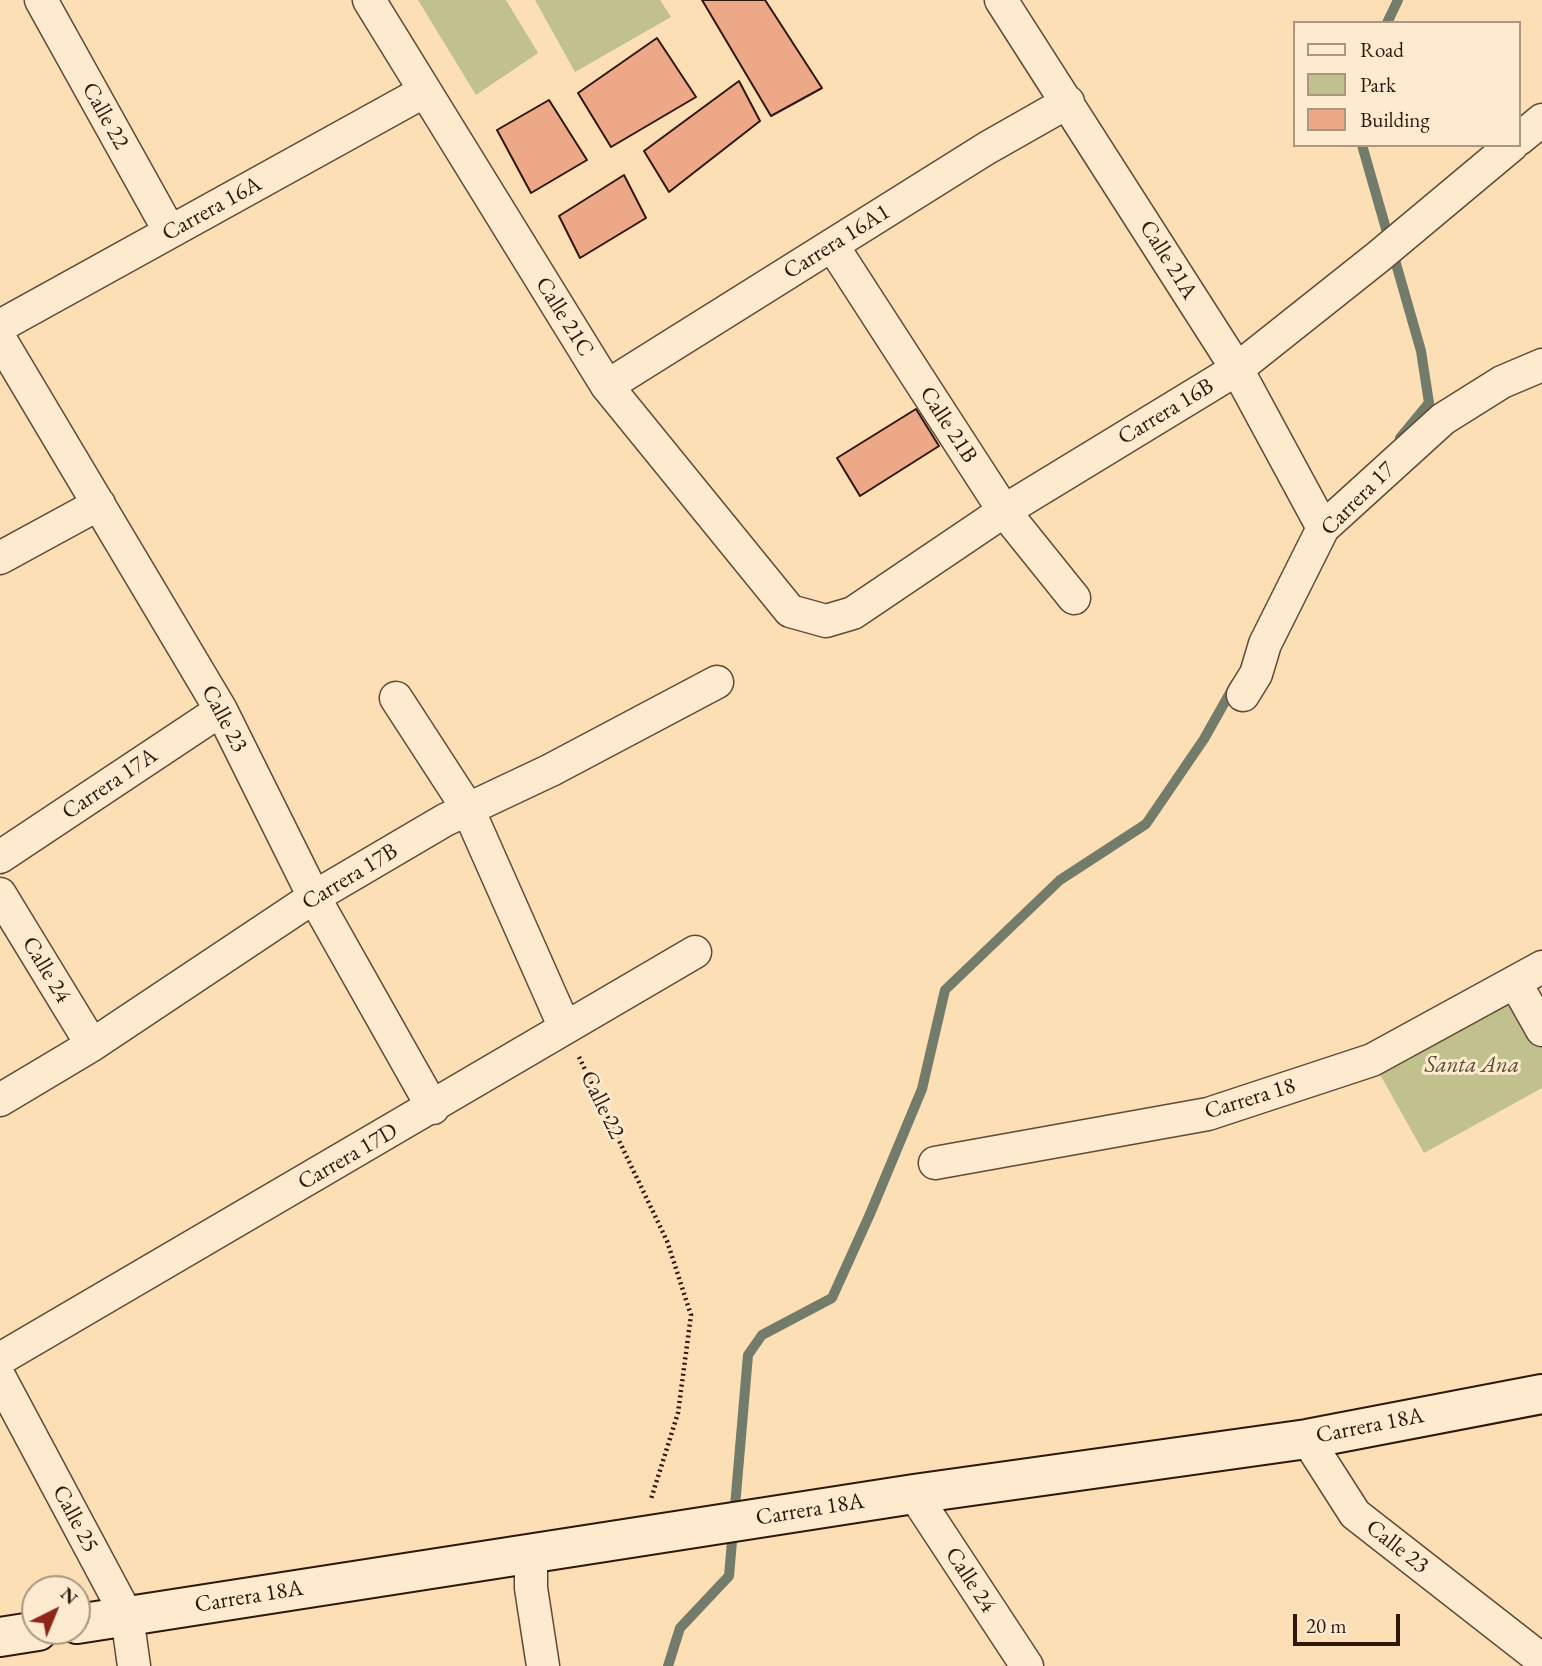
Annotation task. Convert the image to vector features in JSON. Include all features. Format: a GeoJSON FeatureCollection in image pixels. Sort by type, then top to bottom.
{"type":"FeatureCollection","features":[{"type":"Feature","properties":{"kind":"main road","name":"Carrera 18A"},"geometry":{"type":"LineString","coordinates":[[91,1622],[914,1494],[1307,1439],[1542,1394]]}},
{"type":"Feature","properties":{"kind":"main road"},"geometry":{"type":"LineString","coordinates":[[0,1637],[21,1634]]}},
{"type":"Feature","properties":{"kind":"street","name":"Calle 22"},"geometry":{"type":"LineString","coordinates":[[41,0],[170,232]]}},
{"type":"Feature","properties":{"kind":"street","name":"Calle 21C"},"geometry":{"type":"LineString","coordinates":[[369,0],[607,386],[790,611]]}},
{"type":"Feature","properties":{"kind":"street","name":"Calle 21A"},"geometry":{"type":"LineString","coordinates":[[1001,0],[1237,369],[1324,528]]}},
{"type":"Feature","properties":{"kind":"street","name":"Carrera 16A"},"geometry":{"type":"LineString","coordinates":[[0,326],[425,91]]}},
{"type":"Feature","properties":{"kind":"street","name":"Carrera 16A1"},"geometry":{"type":"LineString","coordinates":[[607,386],[1068,102]]}},
{"type":"Feature","properties":{"kind":"street"},"geometry":{"type":"LineString","coordinates":[[1521,137],[1542,120]]}},
{"type":"Feature","properties":{"kind":"street","name":"Carrera 16B"},"geometry":{"type":"LineString","coordinates":[[790,611],[826,621],[853,613],[1004,511],[1237,369],[1378,257],[1510,147]]}},
{"type":"Feature","properties":{"kind":"street","name":"Calle 21B"},"geometry":{"type":"LineString","coordinates":[[832,245],[1004,511],[1074,598]]}},
{"type":"Feature","properties":{"kind":"street","name":"Calle 23"},"geometry":{"type":"LineString","coordinates":[[0,339],[221,710],[314,897],[433,1108]]}},
{"type":"Feature","properties":{"kind":"street","name":"Carrera 17"},"geometry":{"type":"LineString","coordinates":[[1243,695],[1255,674],[1265,644],[1324,528],[1443,419],[1502,382],[1542,365]]}},
{"type":"Feature","properties":{"kind":"street"},"geometry":{"type":"LineString","coordinates":[[0,558],[99,504]]}},
{"type":"Feature","properties":{"kind":"street","name":"Carrera 17B"},"geometry":{"type":"LineString","coordinates":[[0,1100],[92,1045],[314,897],[468,809],[551,770],[717,682]]}},
{"type":"Feature","properties":{"kind":"street"},"geometry":{"type":"LineString","coordinates":[[396,698],[468,809],[565,1028]]}},
{"type":"Feature","properties":{"kind":"street","name":"Carrera 17A"},"geometry":{"type":"LineString","coordinates":[[0,857],[221,710]]}},
{"type":"Feature","properties":{"kind":"street","name":"Calle 24"},"geometry":{"type":"LineString","coordinates":[[0,894],[92,1045]]}},
{"type":"Feature","properties":{"kind":"street","name":"Carrera 17D"},"geometry":{"type":"LineString","coordinates":[[0,1359],[695,953]]}},
{"type":"Feature","properties":{"kind":"street"},"geometry":{"type":"LineString","coordinates":[[1528,975],[1542,1030]]}},
{"type":"Feature","properties":{"kind":"street","name":"Carrera 18"},"geometry":{"type":"LineString","coordinates":[[935,1163],[1208,1114],[1372,1059],[1528,975]]}},
{"type":"Feature","properties":{"kind":"street","name":"Calle 25"},"geometry":{"type":"LineString","coordinates":[[0,1378],[127,1616],[134,1666]]}},
{"type":"Feature","properties":{"kind":"street","name":"Calle 23"},"geometry":{"type":"LineString","coordinates":[[1307,1439],[1355,1514],[1542,1660]]}},
{"type":"Feature","properties":{"kind":"street","name":"Calle 24"},"geometry":{"type":"LineString","coordinates":[[914,1494],[1027,1666]]}},
{"type":"Feature","properties":{"kind":"street"},"geometry":{"type":"LineString","coordinates":[[531,1553],[531,1588],[543,1666]]}},
{"type":"Feature","properties":{"kind":"path","name":"Calle 22"},"geometry":{"type":"LineString","coordinates":[[565,1028],[667,1241],[691,1315],[678,1413],[648,1535]]}},
{"type":"Feature","properties":{"kind":"green space"},"geometry":{"type":"Polygon","coordinates":[[[418,0],[506,0],[538,53],[476,95],[418,0]]]}},
{"type":"Feature","properties":{"kind":"green space"},"geometry":{"type":"Polygon","coordinates":[[[535,0],[660,0],[671,17],[575,72],[535,0]]]}},
{"type":"Feature","properties":{"kind":"green space","name":"Santa Ana"},"geometry":{"type":"Polygon","coordinates":[[[1515,982],[1542,1030],[1542,1088],[1424,1153],[1372,1060],[1515,982]]]}},
{"type":"Feature","properties":{"kind":"building"},"geometry":{"type":"Polygon","coordinates":[[[702,0],[765,0],[822,88],[771,116],[702,0]]]}},
{"type":"Feature","properties":{"kind":"building"},"geometry":{"type":"Polygon","coordinates":[[[657,38],[696,97],[611,147],[578,93],[657,38]]]}},
{"type":"Feature","properties":{"kind":"building"},"geometry":{"type":"Polygon","coordinates":[[[739,81],[760,121],[669,192],[644,151],[739,81]]]}},
{"type":"Feature","properties":{"kind":"building"},"geometry":{"type":"Polygon","coordinates":[[[549,100],[587,160],[531,193],[497,130],[549,100]]]}},
{"type":"Feature","properties":{"kind":"building"},"geometry":{"type":"Polygon","coordinates":[[[624,175],[646,218],[580,258],[559,216],[624,175]]]}},
{"type":"Feature","properties":{"kind":"building"},"geometry":{"type":"Polygon","coordinates":[[[916,409],[939,446],[860,496],[837,458],[916,409]]]}},
{"type":"Feature","properties":{"kind":"waterway"},"geometry":{"type":"LineString","coordinates":[[1388,21],[1398,0]]}},
{"type":"Feature","properties":{"kind":"waterway"},"geometry":{"type":"LineString","coordinates":[[1363,147],[1421,351],[1429,403],[1400,438]]}},
{"type":"Feature","properties":{"kind":"waterway"},"geometry":{"type":"LineString","coordinates":[[668,1666],[680,1628],[729,1576],[748,1355],[762,1335],[832,1298],[922,1089],[945,990],[1060,880],[1146,824],[1204,739],[1235,684]]}}]}
